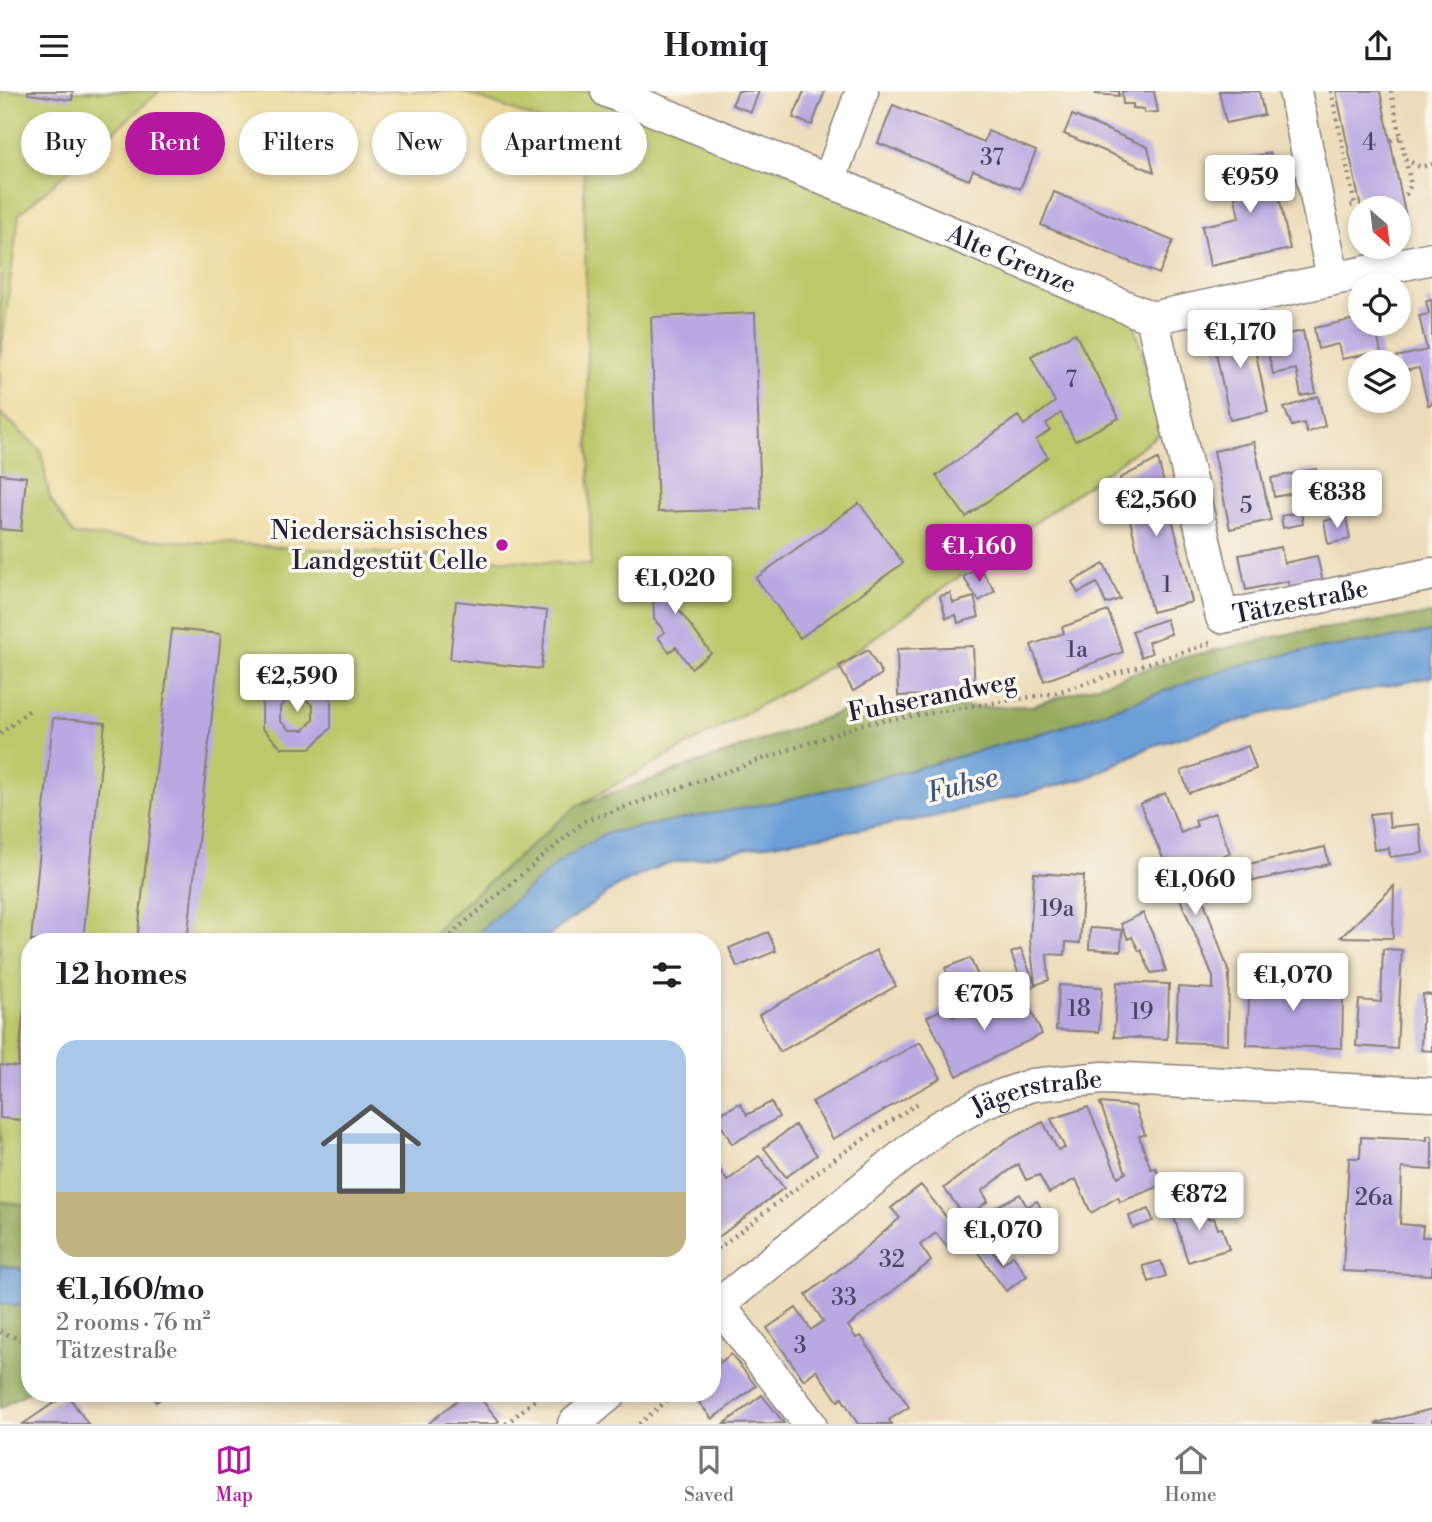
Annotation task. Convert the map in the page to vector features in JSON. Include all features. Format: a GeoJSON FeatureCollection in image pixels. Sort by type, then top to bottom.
{"type":"FeatureCollection","features":[{"type":"Feature","properties":{"kind":"street","name":"Alte Grenze"},"geometry":{"type":"LineString","coordinates":[[607,91],[829,181],[1152,318]]}},
{"type":"Feature","properties":{"kind":"street"},"geometry":{"type":"LineString","coordinates":[[829,181],[862,91]]}},
{"type":"Feature","properties":{"kind":"street"},"geometry":{"type":"LineString","coordinates":[[1295,91],[1333,278]]}},
{"type":"Feature","properties":{"kind":"street"},"geometry":{"type":"LineString","coordinates":[[1152,318],[1432,258]]}},
{"type":"Feature","properties":{"kind":"street","name":"Tätzestraße"},"geometry":{"type":"LineString","coordinates":[[1152,318],[1222,617],[1432,574]]}},
{"type":"Feature","properties":{"kind":"street","name":"Jägerstraße"},"geometry":{"type":"LineString","coordinates":[[721,1304],[937,1128],[986,1101],[1032,1085],[1104,1078],[1432,1094]]}},
{"type":"Feature","properties":{"kind":"street"},"geometry":{"type":"LineString","coordinates":[[721,1313],[741,1334],[810,1424]]}},
{"type":"Feature","properties":{"kind":"street"},"geometry":{"type":"LineString","coordinates":[[574,1424],[600,1402]]}},
{"type":"Feature","properties":{"kind":"path"},"geometry":{"type":"LineString","coordinates":[[1391,91],[1410,185],[1406,194],[1403,194]]}},
{"type":"Feature","properties":{"kind":"path"},"geometry":{"type":"LineString","coordinates":[[1391,139],[1400,137]]}},
{"type":"Feature","properties":{"kind":"path"},"geometry":{"type":"LineString","coordinates":[[1405,159],[1420,167],[1432,165]]}},
{"type":"Feature","properties":{"kind":"path","name":"Fuhserandweg"},"geometry":{"type":"LineString","coordinates":[[453,933],[584,821],[863,725],[1055,693],[1214,642]]}},
{"type":"Feature","properties":{"kind":"path"},"geometry":{"type":"LineString","coordinates":[[0,734],[32,708]]}},
{"type":"Feature","properties":{"kind":"path"},"geometry":{"type":"LineString","coordinates":[[0,1332],[21,1340]]}},
{"type":"Feature","properties":{"kind":"path"},"geometry":{"type":"LineString","coordinates":[[721,1356],[736,1343],[741,1334]]}},
{"type":"Feature","properties":{"kind":"path"},"geometry":{"type":"LineString","coordinates":[[506,1424],[532,1402]]}},
{"type":"Feature","properties":{"kind":"path"},"geometry":{"type":"LineString","coordinates":[[639,1424],[665,1402]]}},
{"type":"Feature","properties":{"kind":"green space","name":"Niedersächsisches Landgestüt Celle"},"geometry":{"type":"Polygon","coordinates":[[[0,91],[589,91],[640,112],[481,112],[481,175],[647,175],[647,115],[1132,314],[1162,432],[844,659],[577,806],[446,919],[436,933],[21,933],[21,1204],[0,1202],[0,91]]]}},
{"type":"Feature","properties":{"kind":"green space"},"geometry":{"type":"Polygon","coordinates":[[[1432,614],[1432,632],[1292,653],[1230,668],[1059,728],[911,770],[560,861],[478,933],[436,933],[446,919],[577,806],[847,710],[1032,706],[1181,658],[1293,633],[1432,614]]]}},
{"type":"Feature","properties":{"kind":"green space"},"geometry":{"type":"Polygon","coordinates":[[[0,1202],[21,1204],[21,1269],[0,1265],[0,1202]]]}},
{"type":"Feature","properties":{"kind":"green space"},"geometry":{"type":"Polygon","coordinates":[[[0,1304],[21,1306],[21,1396],[0,1408],[0,1304]]]}},
{"type":"Feature","properties":{"kind":"sand"},"geometry":{"type":"Polygon","coordinates":[[[160,91],[460,91],[517,112],[481,112],[481,175],[584,175],[591,565],[74,535],[50,499],[41,451],[0,412],[0,360],[19,214],[64,175],[111,175],[111,134],[125,122],[125,175],[225,175],[225,112],[136,112],[160,91]]]}},
{"type":"Feature","properties":{"kind":"water","name":"Fuhse"},"geometry":{"type":"Polygon","coordinates":[[[1432,632],[1432,677],[1312,701],[1196,733],[1152,746],[1087,778],[933,817],[663,865],[619,885],[552,933],[478,933],[560,861],[606,833],[787,800],[911,770],[1059,728],[1230,668],[1292,653],[1432,632]]]}},
{"type":"Feature","properties":{"kind":"water"},"geometry":{"type":"Polygon","coordinates":[[[0,1265],[21,1269],[21,1306],[0,1304],[0,1265]]]}},
{"type":"Feature","properties":{"kind":"building"},"geometry":{"type":"Polygon","coordinates":[[[28,91],[73,91],[72,100],[28,94],[28,91]]]}},
{"type":"Feature","properties":{"kind":"building"},"geometry":{"type":"Polygon","coordinates":[[[738,91],[759,91],[751,112],[732,105],[738,91]]]}},
{"type":"Feature","properties":{"kind":"building"},"geometry":{"type":"Polygon","coordinates":[[[804,91],[825,91],[812,125],[793,118],[804,91]]]}},
{"type":"Feature","properties":{"kind":"building"},"geometry":{"type":"Polygon","coordinates":[[[1096,91],[1119,91],[1119,96],[1096,94],[1096,91]]]}},
{"type":"Feature","properties":{"kind":"building"},"geometry":{"type":"Polygon","coordinates":[[[1122,91],[1154,91],[1158,112],[1144,113],[1144,109],[1133,108],[1133,104],[1123,104],[1122,91]]]}},
{"type":"Feature","properties":{"kind":"building"},"geometry":{"type":"Polygon","coordinates":[[[1219,91],[1259,91],[1264,115],[1226,123],[1219,91]]]}},
{"type":"Feature","properties":{"kind":"building"},"geometry":{"type":"Polygon","coordinates":[[[1336,91],[1380,91],[1401,196],[1358,196],[1336,91]]]}},
{"type":"Feature","properties":{"kind":"building"},"geometry":{"type":"Polygon","coordinates":[[[893,105],[984,142],[988,131],[1036,151],[1020,189],[973,170],[969,180],[878,143],[893,105]]]}},
{"type":"Feature","properties":{"kind":"building"},"geometry":{"type":"Polygon","coordinates":[[[1072,115],[1148,147],[1154,172],[1064,134],[1072,115]]]}},
{"type":"Feature","properties":{"kind":"building"},"geometry":{"type":"Polygon","coordinates":[[[1270,153],[1290,249],[1210,266],[1202,226],[1239,218],[1228,162],[1270,153]]]}},
{"type":"Feature","properties":{"kind":"building"},"geometry":{"type":"Polygon","coordinates":[[[1054,192],[1173,241],[1159,274],[1041,225],[1054,192]]]}},
{"type":"Feature","properties":{"kind":"building"},"geometry":{"type":"Polygon","coordinates":[[[1432,300],[1432,404],[1428,405],[1419,368],[1411,370],[1411,354],[1427,350],[1419,316],[1429,314],[1426,301],[1432,300]]]}},
{"type":"Feature","properties":{"kind":"building"},"geometry":{"type":"Polygon","coordinates":[[[755,313],[761,509],[658,512],[651,317],[755,313]]]}},
{"type":"Feature","properties":{"kind":"building"},"geometry":{"type":"Polygon","coordinates":[[[1249,320],[1268,412],[1230,420],[1211,329],[1249,320]]]}},
{"type":"Feature","properties":{"kind":"building"},"geometry":{"type":"Polygon","coordinates":[[[1348,321],[1348,336],[1378,336],[1380,350],[1348,350],[1348,358],[1342,359],[1338,344],[1318,349],[1314,328],[1348,321]]]}},
{"type":"Feature","properties":{"kind":"building"},"geometry":{"type":"Polygon","coordinates":[[[1303,331],[1316,393],[1301,396],[1296,369],[1273,374],[1265,339],[1303,331]]]}},
{"type":"Feature","properties":{"kind":"building"},"geometry":{"type":"Polygon","coordinates":[[[1075,333],[1119,418],[1075,441],[1061,413],[1046,424],[1050,430],[1036,440],[1048,457],[966,517],[936,476],[1018,416],[1024,425],[1055,402],[1031,356],[1075,333]]]}},
{"type":"Feature","properties":{"kind":"building"},"geometry":{"type":"Polygon","coordinates":[[[1318,396],[1325,426],[1307,433],[1304,423],[1292,426],[1284,408],[1318,396]]]}},
{"type":"Feature","properties":{"kind":"building"},"geometry":{"type":"Polygon","coordinates":[[[1254,442],[1271,520],[1230,529],[1214,451],[1254,442]]]}},
{"type":"Feature","properties":{"kind":"building"},"geometry":{"type":"Polygon","coordinates":[[[1158,459],[1192,602],[1152,612],[1120,478],[1158,459]]]}},
{"type":"Feature","properties":{"kind":"building"},"geometry":{"type":"Polygon","coordinates":[[[1316,469],[1319,488],[1274,497],[1271,478],[1316,469]]]}},
{"type":"Feature","properties":{"kind":"building"},"geometry":{"type":"Polygon","coordinates":[[[0,474],[26,477],[21,531],[0,529],[0,474]]]}},
{"type":"Feature","properties":{"kind":"building"},"geometry":{"type":"Polygon","coordinates":[[[859,503],[903,563],[800,638],[756,578],[859,503]]]}},
{"type":"Feature","properties":{"kind":"building"},"geometry":{"type":"Polygon","coordinates":[[[1301,512],[1303,524],[1283,528],[1281,516],[1301,512]]]}},
{"type":"Feature","properties":{"kind":"building"},"geometry":{"type":"Polygon","coordinates":[[[1346,516],[1350,539],[1328,544],[1324,521],[1346,516]]]}},
{"type":"Feature","properties":{"kind":"building"},"geometry":{"type":"Polygon","coordinates":[[[1281,547],[1284,563],[1317,556],[1323,582],[1290,590],[1288,581],[1246,590],[1239,555],[1281,547]]]}},
{"type":"Feature","properties":{"kind":"building"},"geometry":{"type":"Polygon","coordinates":[[[677,563],[679,610],[711,653],[691,668],[676,647],[669,652],[658,637],[665,632],[654,619],[652,565],[677,563]]]}},
{"type":"Feature","properties":{"kind":"building"},"geometry":{"type":"Polygon","coordinates":[[[1104,564],[1120,599],[1106,604],[1097,583],[1078,593],[1072,582],[1104,564]]]}},
{"type":"Feature","properties":{"kind":"building"},"geometry":{"type":"Polygon","coordinates":[[[979,567],[995,591],[979,601],[963,577],[979,567]]]}},
{"type":"Feature","properties":{"kind":"building"},"geometry":{"type":"Polygon","coordinates":[[[950,593],[953,603],[974,597],[979,617],[958,623],[956,615],[946,618],[940,596],[950,593]]]}},
{"type":"Feature","properties":{"kind":"building"},"geometry":{"type":"Polygon","coordinates":[[[456,601],[547,611],[541,669],[450,659],[456,601]]]}},
{"type":"Feature","properties":{"kind":"building"},"geometry":{"type":"Polygon","coordinates":[[[1108,611],[1123,652],[1044,681],[1031,645],[1064,633],[1062,627],[1108,611]]]}},
{"type":"Feature","properties":{"kind":"building"},"geometry":{"type":"Polygon","coordinates":[[[1166,619],[1171,634],[1148,642],[1152,653],[1141,657],[1132,631],[1166,619]]]}},
{"type":"Feature","properties":{"kind":"building"},"geometry":{"type":"Polygon","coordinates":[[[172,629],[221,634],[188,933],[138,933],[172,629]]]}},
{"type":"Feature","properties":{"kind":"building"},"geometry":{"type":"Polygon","coordinates":[[[973,646],[975,694],[898,696],[897,649],[973,646]]]}},
{"type":"Feature","properties":{"kind":"building"},"geometry":{"type":"Polygon","coordinates":[[[868,650],[882,674],[853,691],[839,666],[868,650]]]}},
{"type":"Feature","properties":{"kind":"building"},"geometry":{"type":"Polygon","coordinates":[[[310,679],[331,699],[331,728],[311,748],[282,748],[262,728],[262,700],[282,680],[310,679]],[[290,697],[280,707],[280,721],[290,730],[304,730],[313,720],[313,706],[303,697],[290,697]]]}},
{"type":"Feature","properties":{"kind":"building"},"geometry":{"type":"Polygon","coordinates":[[[53,718],[105,723],[84,933],[32,933],[53,718]]]}},
{"type":"Feature","properties":{"kind":"building"},"geometry":{"type":"Polygon","coordinates":[[[1248,746],[1256,769],[1189,793],[1181,771],[1248,746]]]}},
{"type":"Feature","properties":{"kind":"building"},"geometry":{"type":"Polygon","coordinates":[[[1165,793],[1181,833],[1197,826],[1195,820],[1215,813],[1230,853],[1209,861],[1215,874],[1197,881],[1229,973],[1228,1044],[1176,1042],[1178,987],[1213,989],[1213,977],[1140,804],[1165,793]]]}},
{"type":"Feature","properties":{"kind":"building"},"geometry":{"type":"Polygon","coordinates":[[[1388,812],[1390,827],[1419,824],[1423,853],[1390,857],[1389,848],[1374,850],[1370,814],[1388,812]]]}},
{"type":"Feature","properties":{"kind":"building"},"geometry":{"type":"Polygon","coordinates":[[[1325,847],[1329,864],[1253,881],[1249,864],[1325,847]]]}},
{"type":"Feature","properties":{"kind":"building"},"geometry":{"type":"Polygon","coordinates":[[[1034,873],[1084,876],[1080,943],[1066,942],[1065,955],[1047,954],[1049,980],[1024,989],[1011,953],[1021,949],[1035,985],[1030,940],[1034,873]]]}},
{"type":"Feature","properties":{"kind":"building"},"geometry":{"type":"Polygon","coordinates":[[[1394,886],[1393,938],[1341,937],[1394,886]]]}},
{"type":"Feature","properties":{"kind":"building"},"geometry":{"type":"Polygon","coordinates":[[[1143,913],[1166,971],[1151,973],[1141,950],[1139,951],[1132,937],[1128,939],[1121,924],[1143,913]]]}},
{"type":"Feature","properties":{"kind":"building"},"geometry":{"type":"Polygon","coordinates":[[[1090,928],[1122,930],[1121,951],[1089,949],[1090,928]]]}},
{"type":"Feature","properties":{"kind":"building"},"geometry":{"type":"Polygon","coordinates":[[[768,932],[776,951],[737,967],[729,948],[768,932]]]}},
{"type":"Feature","properties":{"kind":"building"},"geometry":{"type":"Polygon","coordinates":[[[1383,949],[1402,950],[1397,1049],[1356,1046],[1359,1000],[1381,1002],[1383,949]]]}},
{"type":"Feature","properties":{"kind":"building"},"geometry":{"type":"Polygon","coordinates":[[[876,950],[896,986],[780,1052],[759,1015],[876,950]]]}},
{"type":"Feature","properties":{"kind":"building"},"geometry":{"type":"Polygon","coordinates":[[[970,958],[982,985],[956,996],[945,968],[970,958]]]}},
{"type":"Feature","properties":{"kind":"building"},"geometry":{"type":"Polygon","coordinates":[[[1250,974],[1323,977],[1322,991],[1331,991],[1330,997],[1343,997],[1342,1048],[1247,1045],[1250,974]]]}},
{"type":"Feature","properties":{"kind":"building"},"geometry":{"type":"Polygon","coordinates":[[[1117,982],[1169,984],[1167,1039],[1114,1037],[1117,982]]]}},
{"type":"Feature","properties":{"kind":"building"},"geometry":{"type":"Polygon","coordinates":[[[1059,985],[1102,987],[1099,1032],[1056,1030],[1059,985]]]}},
{"type":"Feature","properties":{"kind":"building"},"geometry":{"type":"Polygon","coordinates":[[[1423,994],[1432,995],[1432,1051],[1421,1050],[1423,994]]]}},
{"type":"Feature","properties":{"kind":"building"},"geometry":{"type":"Polygon","coordinates":[[[1024,995],[1042,1034],[957,1076],[927,1017],[948,1006],[953,1017],[984,1002],[989,1011],[1024,995]]]}},
{"type":"Feature","properties":{"kind":"building"},"geometry":{"type":"Polygon","coordinates":[[[21,1038],[21,1120],[0,1118],[0,1065],[18,1067],[21,1038]]]}},
{"type":"Feature","properties":{"kind":"building"},"geometry":{"type":"Polygon","coordinates":[[[920,1042],[941,1078],[833,1139],[812,1102],[920,1042]]]}},
{"type":"Feature","properties":{"kind":"building"},"geometry":{"type":"Polygon","coordinates":[[[771,1102],[779,1117],[732,1144],[721,1125],[721,1113],[740,1103],[747,1115],[771,1102]]]}},
{"type":"Feature","properties":{"kind":"building"},"geometry":{"type":"Polygon","coordinates":[[[1100,1103],[1135,1106],[1145,1135],[1139,1136],[1151,1169],[1156,1168],[1163,1185],[1120,1202],[1118,1197],[1091,1213],[1076,1179],[1049,1193],[1039,1175],[1026,1180],[1018,1164],[982,1191],[988,1201],[966,1218],[944,1188],[1006,1141],[1043,1122],[1058,1150],[1065,1148],[1051,1119],[1088,1107],[1118,1177],[1126,1173],[1100,1103]]]}},
{"type":"Feature","properties":{"kind":"building"},"geometry":{"type":"Polygon","coordinates":[[[795,1125],[817,1155],[786,1177],[764,1148],[795,1125]]]}},
{"type":"Feature","properties":{"kind":"building"},"geometry":{"type":"Polygon","coordinates":[[[1427,1136],[1432,1136],[1432,1170],[1402,1168],[1400,1224],[1423,1226],[1422,1237],[1432,1237],[1432,1275],[1343,1271],[1349,1158],[1360,1158],[1361,1137],[1427,1140],[1427,1136]]]}},
{"type":"Feature","properties":{"kind":"building"},"geometry":{"type":"Polygon","coordinates":[[[759,1156],[784,1188],[721,1235],[721,1171],[727,1181],[759,1156]]]}},
{"type":"Feature","properties":{"kind":"building"},"geometry":{"type":"Polygon","coordinates":[[[921,1185],[962,1237],[948,1248],[936,1233],[920,1245],[931,1261],[848,1326],[856,1338],[861,1336],[909,1407],[889,1420],[892,1424],[858,1424],[842,1398],[838,1401],[816,1370],[804,1380],[767,1328],[796,1308],[811,1330],[823,1321],[806,1295],[900,1218],[891,1208],[921,1185]]]}},
{"type":"Feature","properties":{"kind":"building"},"geometry":{"type":"Polygon","coordinates":[[[1020,1194],[1027,1207],[1037,1201],[1043,1212],[1005,1234],[992,1209],[1020,1194]]]}},
{"type":"Feature","properties":{"kind":"building"},"geometry":{"type":"Polygon","coordinates":[[[1203,1201],[1208,1219],[1214,1218],[1218,1229],[1222,1228],[1229,1249],[1188,1262],[1172,1210],[1203,1201]]]}},
{"type":"Feature","properties":{"kind":"building"},"geometry":{"type":"Polygon","coordinates":[[[1149,1209],[1153,1221],[1133,1228],[1129,1216],[1149,1209]]]}},
{"type":"Feature","properties":{"kind":"building"},"geometry":{"type":"Polygon","coordinates":[[[987,1244],[1002,1264],[1013,1256],[1027,1276],[1006,1291],[977,1251],[987,1244]]]}},
{"type":"Feature","properties":{"kind":"building"},"geometry":{"type":"Polygon","coordinates":[[[1161,1261],[1166,1276],[1149,1282],[1143,1266],[1161,1261]]]}},
{"type":"Feature","properties":{"kind":"building"},"geometry":{"type":"Polygon","coordinates":[[[731,1354],[756,1386],[712,1419],[699,1402],[721,1402],[721,1362],[731,1354]]]}},
{"type":"Feature","properties":{"kind":"building"},"geometry":{"type":"Polygon","coordinates":[[[762,1395],[784,1423],[724,1424],[762,1395]]]}},
{"type":"Feature","properties":{"kind":"building"},"geometry":{"type":"Polygon","coordinates":[[[55,1402],[73,1402],[88,1424],[23,1424],[55,1402]]]}},
{"type":"Feature","properties":{"kind":"building"},"geometry":{"type":"Polygon","coordinates":[[[455,1402],[483,1402],[499,1421],[495,1424],[428,1424],[455,1402]]]}},
{"type":"Feature","properties":{"kind":"building"},"geometry":{"type":"Polygon","coordinates":[[[1432,1409],[1432,1424],[1376,1424],[1376,1423],[1432,1409]]]}},
{"type":"Feature","properties":{"kind":"place","name":"Niedersächsisches Landgestüt Celle"},"geometry":{"type":"Point","coordinates":[502,545]}}]}
